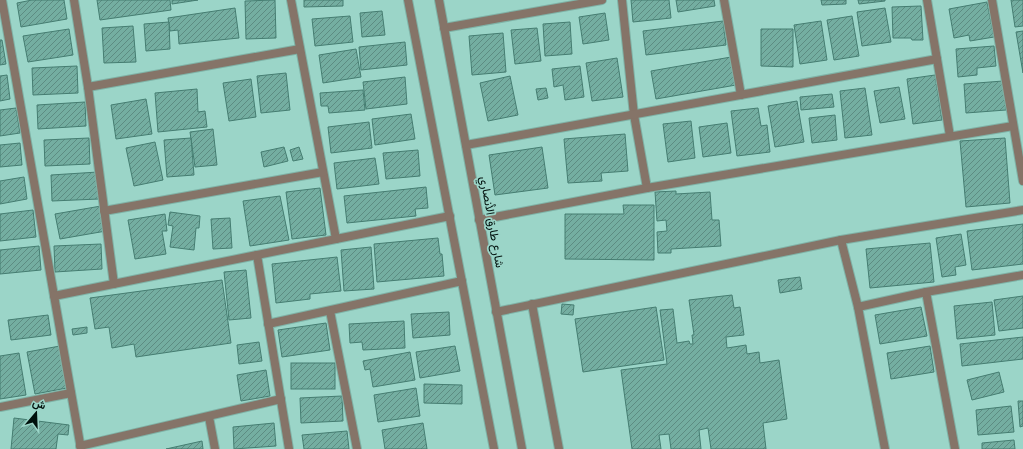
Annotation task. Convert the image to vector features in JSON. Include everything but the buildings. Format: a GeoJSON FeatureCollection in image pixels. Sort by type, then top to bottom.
{"type":"FeatureCollection","features":[{"type":"Feature","properties":{"kind":"street"},"geometry":{"type":"LineString","coordinates":[[2,0],[81,448],[281,399]]}},
{"type":"Feature","properties":{"kind":"street"},"geometry":{"type":"LineString","coordinates":[[74,0],[88,87],[114,284]]}},
{"type":"Feature","properties":{"kind":"street"},"geometry":{"type":"LineString","coordinates":[[291,0],[336,239]]}},
{"type":"Feature","properties":{"kind":"street"},"geometry":{"type":"LineString","coordinates":[[408,0],[494,449]]}},
{"type":"Feature","properties":{"kind":"street","name":"شارع طارق الأنصاري"},"geometry":{"type":"LineString","coordinates":[[439,0],[522,449]]}},
{"type":"Feature","properties":{"kind":"street"},"geometry":{"type":"LineString","coordinates":[[444,28],[602,0]]}},
{"type":"Feature","properties":{"kind":"street"},"geometry":{"type":"LineString","coordinates":[[622,0],[634,115],[647,188]]}},
{"type":"Feature","properties":{"kind":"street"},"geometry":{"type":"LineString","coordinates":[[724,0],[741,95]]}},
{"type":"Feature","properties":{"kind":"street"},"geometry":{"type":"LineString","coordinates":[[927,0],[950,136]]}},
{"type":"Feature","properties":{"kind":"street"},"geometry":{"type":"LineString","coordinates":[[992,0],[1013,126],[1020,150],[1023,181]]}},
{"type":"Feature","properties":{"kind":"street"},"geometry":{"type":"LineString","coordinates":[[88,87],[300,49]]}},
{"type":"Feature","properties":{"kind":"street"},"geometry":{"type":"LineString","coordinates":[[466,145],[937,59]]}},
{"type":"Feature","properties":{"kind":"street"},"geometry":{"type":"LineString","coordinates":[[479,220],[647,188],[1013,126]]}},
{"type":"Feature","properties":{"kind":"street"},"geometry":{"type":"LineString","coordinates":[[104,211],[323,172]]}},
{"type":"Feature","properties":{"kind":"street"},"geometry":{"type":"LineString","coordinates":[[496,312],[841,240],[1023,210]]}},
{"type":"Feature","properties":{"kind":"street"},"geometry":{"type":"LineString","coordinates":[[54,296],[450,216]]}},
{"type":"Feature","properties":{"kind":"street"},"geometry":{"type":"LineString","coordinates":[[841,240],[858,307],[885,449]]}},
{"type":"Feature","properties":{"kind":"street"},"geometry":{"type":"LineString","coordinates":[[257,255],[289,449]]}},
{"type":"Feature","properties":{"kind":"street"},"geometry":{"type":"LineString","coordinates":[[858,307],[926,292],[1023,275]]}},
{"type":"Feature","properties":{"kind":"street"},"geometry":{"type":"LineString","coordinates":[[268,324],[462,281]]}},
{"type":"Feature","properties":{"kind":"street"},"geometry":{"type":"LineString","coordinates":[[926,292],[955,449]]}},
{"type":"Feature","properties":{"kind":"street"},"geometry":{"type":"LineString","coordinates":[[532,304],[559,449]]}},
{"type":"Feature","properties":{"kind":"street"},"geometry":{"type":"LineString","coordinates":[[330,311],[357,449]]}},
{"type":"Feature","properties":{"kind":"street"},"geometry":{"type":"LineString","coordinates":[[0,407],[71,393]]}},
{"type":"Feature","properties":{"kind":"street"},"geometry":{"type":"LineString","coordinates":[[209,417],[215,449]]}}]}
